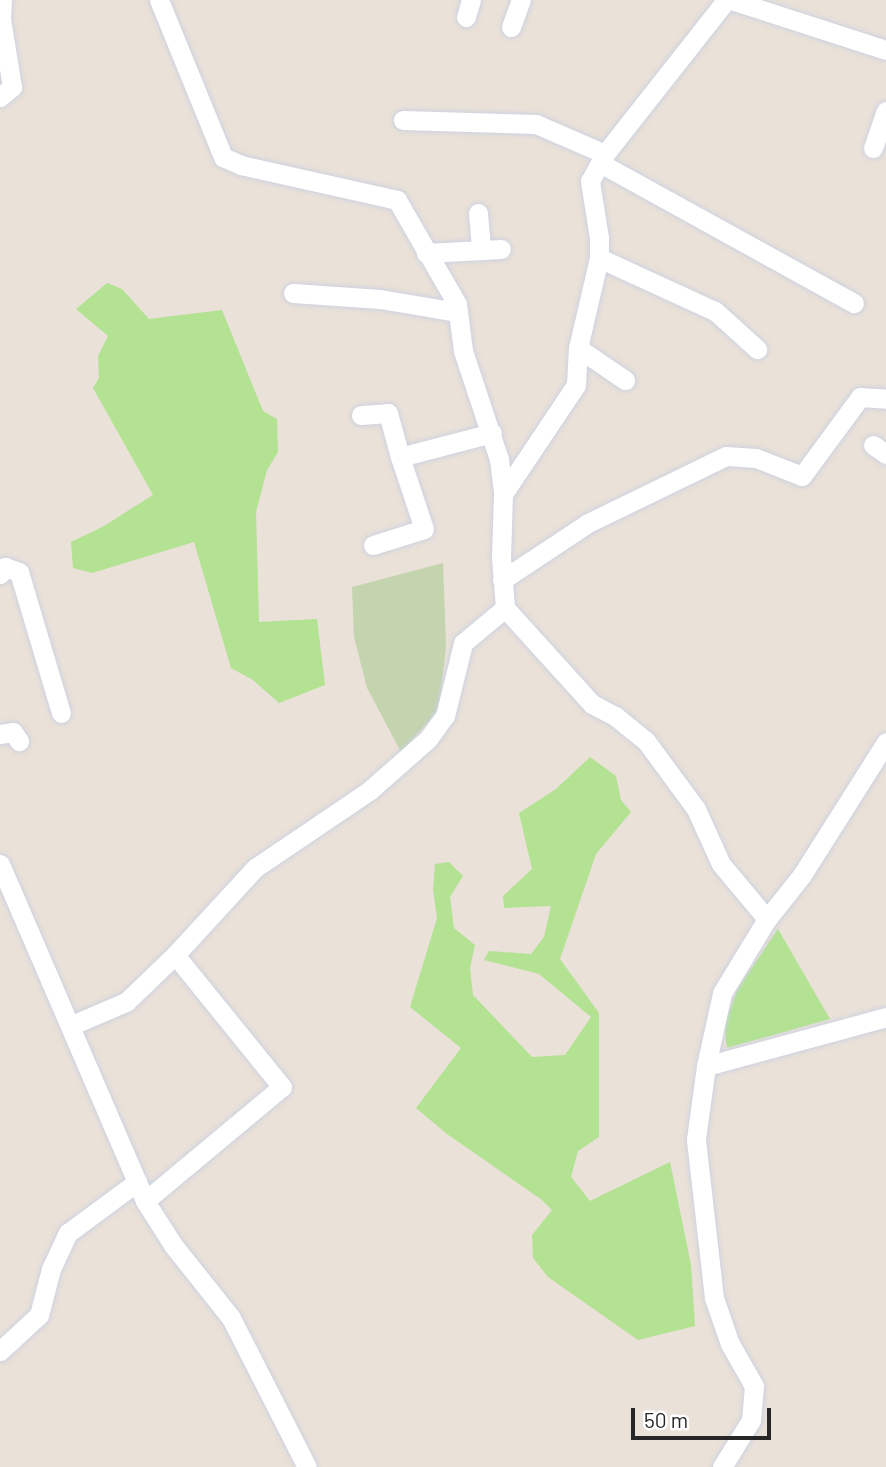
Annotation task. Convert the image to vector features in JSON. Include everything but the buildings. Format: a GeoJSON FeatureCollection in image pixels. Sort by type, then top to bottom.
{"type":"FeatureCollection","features":[{"type":"Feature","properties":{"kind":"street"},"geometry":{"type":"LineString","coordinates":[[159,0],[223,157],[241,164],[397,200],[426,253],[444,277],[458,312],[463,351],[492,433],[503,494],[502,580],[505,608],[592,704],[615,716],[646,741],[696,809],[721,864],[767,919]]}},
{"type":"Feature","properties":{"kind":"street"},"geometry":{"type":"LineString","coordinates":[[511,27],[521,0]]}},
{"type":"Feature","properties":{"kind":"street"},"geometry":{"type":"LineString","coordinates":[[503,494],[576,385],[578,348],[598,258],[599,238],[590,181],[603,158],[726,0]]}},
{"type":"Feature","properties":{"kind":"street"},"geometry":{"type":"LineString","coordinates":[[731,0],[780,7],[886,50]]}},
{"type":"Feature","properties":{"kind":"street"},"geometry":{"type":"LineString","coordinates":[[0,97],[12,87],[1,13]]}},
{"type":"Feature","properties":{"kind":"street"},"geometry":{"type":"LineString","coordinates":[[873,148],[886,111]]}},
{"type":"Feature","properties":{"kind":"street"},"geometry":{"type":"LineString","coordinates":[[403,120],[536,124],[603,158],[854,303]]}},
{"type":"Feature","properties":{"kind":"street"},"geometry":{"type":"LineString","coordinates":[[426,253],[491,250],[478,212]]}},
{"type":"Feature","properties":{"kind":"street"},"geometry":{"type":"LineString","coordinates":[[598,258],[715,311],[757,349]]}},
{"type":"Feature","properties":{"kind":"street"},"geometry":{"type":"LineString","coordinates":[[293,293],[380,299],[458,312]]}},
{"type":"Feature","properties":{"kind":"street"},"geometry":{"type":"LineString","coordinates":[[578,348],[625,380]]}},
{"type":"Feature","properties":{"kind":"street"},"geometry":{"type":"LineString","coordinates":[[502,580],[588,523],[726,456],[756,458],[802,476],[860,397],[886,399]]}},
{"type":"Feature","properties":{"kind":"street"},"geometry":{"type":"LineString","coordinates":[[361,415],[388,413],[424,529],[373,545]]}},
{"type":"Feature","properties":{"kind":"street"},"geometry":{"type":"LineString","coordinates":[[400,457],[492,433]]}},
{"type":"Feature","properties":{"kind":"street"},"geometry":{"type":"LineString","coordinates":[[0,574],[5,567],[19,572],[61,713]]}},
{"type":"Feature","properties":{"kind":"street"},"geometry":{"type":"LineString","coordinates":[[72,1025],[126,1002],[175,955],[255,868],[370,790],[428,739],[444,716],[463,643],[505,608]]}},
{"type":"Feature","properties":{"kind":"street"},"geometry":{"type":"LineString","coordinates":[[0,734],[13,732],[19,741]]}},
{"type":"Feature","properties":{"kind":"street"},"geometry":{"type":"LineString","coordinates":[[722,1467],[751,1420],[754,1386],[730,1344],[714,1298],[711,1251],[696,1139],[706,1066],[722,992],[767,919],[802,874],[886,742]]}},
{"type":"Feature","properties":{"kind":"street"},"geometry":{"type":"LineString","coordinates":[[0,864],[72,1025],[145,1201],[173,1245],[231,1318],[307,1467]]}},
{"type":"Feature","properties":{"kind":"street"},"geometry":{"type":"LineString","coordinates":[[145,1201],[282,1087],[175,955]]}},
{"type":"Feature","properties":{"kind":"street"},"geometry":{"type":"LineString","coordinates":[[706,1066],[886,1017]]}},
{"type":"Feature","properties":{"kind":"street"},"geometry":{"type":"LineString","coordinates":[[0,1351],[38,1315],[51,1269],[68,1233],[137,1182]]}},
{"type":"Feature","properties":{"kind":"green space"},"geometry":{"type":"Polygon","coordinates":[[[107,283],[122,289],[149,319],[222,310],[263,411],[277,419],[278,452],[267,470],[256,512],[259,622],[317,619],[325,685],[279,703],[253,680],[231,668],[194,542],[92,573],[73,568],[71,542],[104,526],[153,495],[93,388],[99,378],[98,356],[108,336],[76,309],[107,283]]]}},
{"type":"Feature","properties":{"kind":"green space"},"geometry":{"type":"Polygon","coordinates":[[[443,563],[446,646],[439,710],[401,752],[367,688],[354,637],[352,587],[443,563]]]}},
{"type":"Feature","properties":{"kind":"green space"},"geometry":{"type":"Polygon","coordinates":[[[590,757],[616,776],[621,800],[631,812],[596,854],[560,959],[599,1013],[599,1137],[578,1151],[571,1177],[590,1201],[670,1162],[691,1265],[695,1326],[638,1340],[548,1277],[533,1258],[532,1235],[552,1210],[542,1200],[447,1134],[416,1108],[461,1048],[410,1007],[437,918],[433,890],[435,864],[449,862],[463,876],[450,897],[454,928],[475,945],[470,968],[473,995],[532,1057],[565,1055],[591,1017],[539,974],[484,960],[489,951],[531,954],[544,937],[551,906],[504,908],[503,896],[532,869],[519,813],[556,789],[590,757]]]}},
{"type":"Feature","properties":{"kind":"green space"},"geometry":{"type":"Polygon","coordinates":[[[778,929],[830,1019],[727,1048],[724,1025],[738,988],[778,929]]]}}]}
